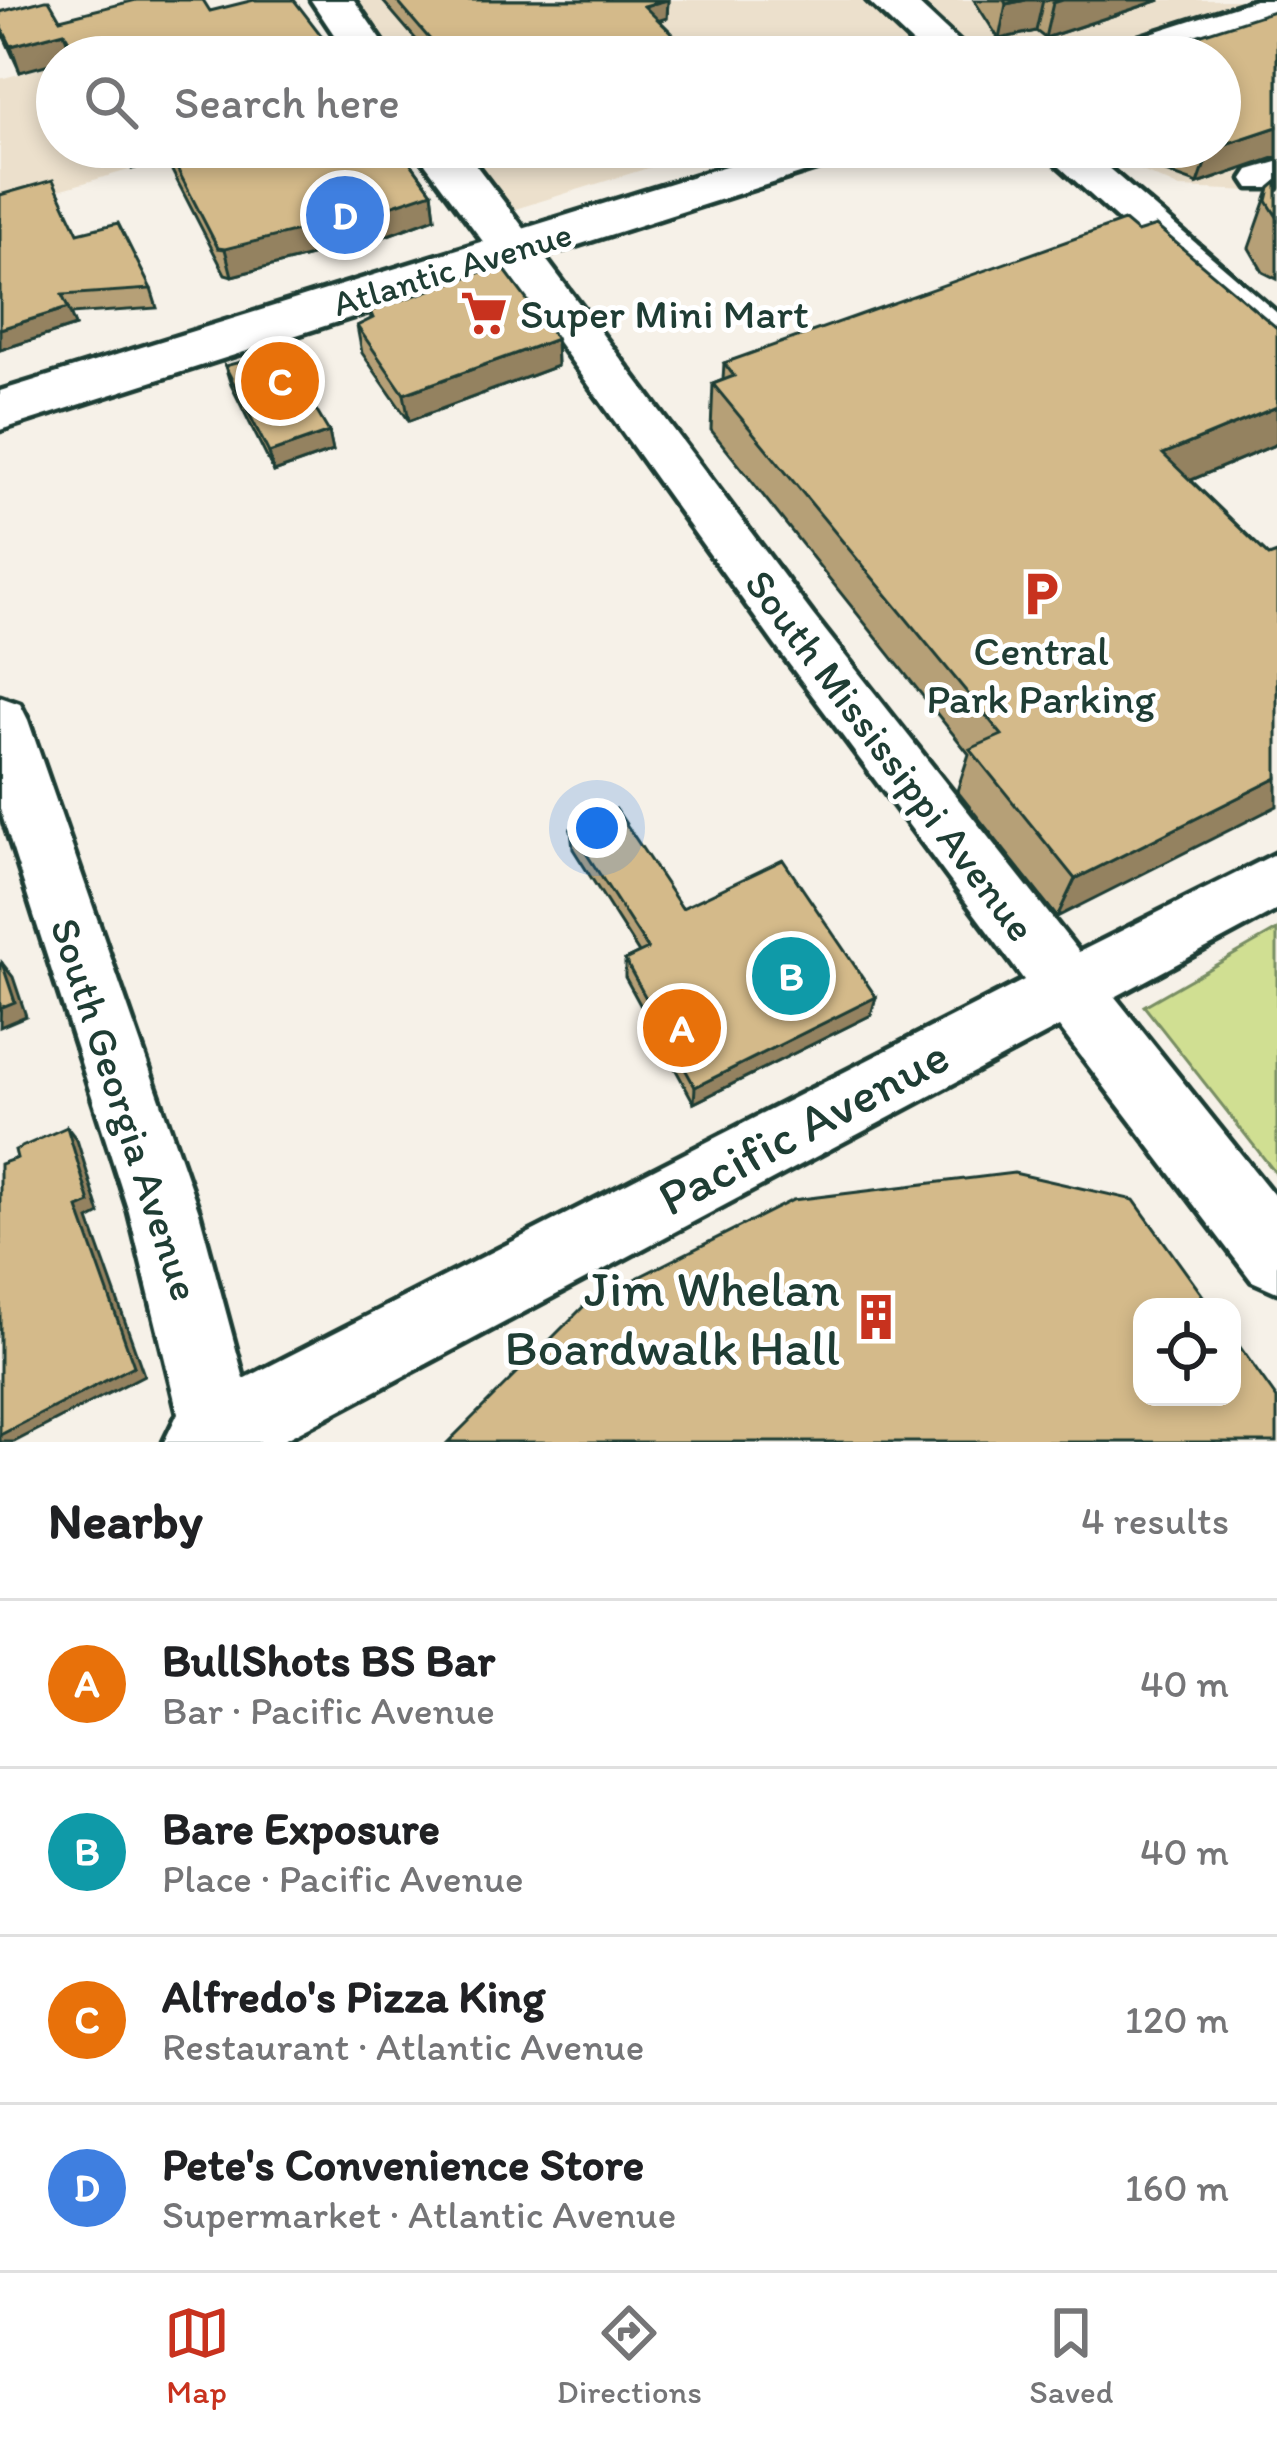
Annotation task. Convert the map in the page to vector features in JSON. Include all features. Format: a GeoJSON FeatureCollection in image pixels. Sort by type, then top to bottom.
{"type":"FeatureCollection","features":[{"type":"Feature","properties":{"kind":"main road"},"geometry":{"type":"LineString","coordinates":[[332,0],[357,36]]}},
{"type":"Feature","properties":{"kind":"main road"},"geometry":{"type":"LineString","coordinates":[[888,0],[929,36]]}},
{"type":"Feature","properties":{"kind":"main road"},"geometry":{"type":"LineString","coordinates":[[1186,36],[1277,7]]}},
{"type":"Feature","properties":{"kind":"main road"},"geometry":{"type":"LineString","coordinates":[[453,168],[514,248]]}},
{"type":"Feature","properties":{"kind":"main road","name":"Atlantic Avenue"},"geometry":{"type":"LineString","coordinates":[[0,412],[769,168]]}},
{"type":"Feature","properties":{"kind":"street"},"geometry":{"type":"LineString","coordinates":[[1083,168],[1277,338]]}},
{"type":"Feature","properties":{"kind":"street","name":"South Mississippi Avenue"},"geometry":{"type":"LineString","coordinates":[[514,248],[615,391],[1066,987],[1277,1256]]}},
{"type":"Feature","properties":{"kind":"street","name":"South Georgia Avenue"},"geometry":{"type":"LineString","coordinates":[[0,720],[164,1212],[216,1438]]}},
{"type":"Feature","properties":{"kind":"street","name":"Pacific Avenue"},"geometry":{"type":"LineString","coordinates":[[216,1438],[1277,880]]}},
{"type":"Feature","properties":{"kind":"shaded area"},"geometry":{"type":"Polygon","coordinates":[[[349,0],[1277,0],[1277,192],[1180,188],[1136,168],[1241,168],[1241,36],[377,36],[349,0]]]}},
{"type":"Feature","properties":{"kind":"shaded area"},"geometry":{"type":"Polygon","coordinates":[[[36,70],[36,168],[136,168],[0,207],[0,79],[36,70]]]}},
{"type":"Feature","properties":{"kind":"shaded area"},"geometry":{"type":"Polygon","coordinates":[[[479,168],[648,168],[512,210],[479,168]]]}},
{"type":"Feature","properties":{"kind":"green space"},"geometry":{"type":"Polygon","coordinates":[[[1277,930],[1277,1175],[1144,1006],[1277,930]]]}},
{"type":"Feature","properties":{"kind":"building"},"geometry":{"type":"Polygon","coordinates":[[[45,0],[60,19],[136,0],[203,0],[210,11],[254,0],[294,0],[322,36],[66,36],[64,32],[11,46],[0,24],[0,12],[45,0]]]}},
{"type":"Feature","properties":{"kind":"building"},"geometry":{"type":"Polygon","coordinates":[[[396,0],[666,0],[644,6],[675,36],[427,36],[396,0]]]}},
{"type":"Feature","properties":{"kind":"building"},"geometry":{"type":"Polygon","coordinates":[[[1277,10],[1277,127],[1241,139],[1241,36],[1196,36],[1277,10]]]}},
{"type":"Feature","properties":{"kind":"building"},"geometry":{"type":"Polygon","coordinates":[[[177,168],[414,168],[432,192],[370,213],[218,248],[177,168]]]}},
{"type":"Feature","properties":{"kind":"building"},"geometry":{"type":"Polygon","coordinates":[[[53,180],[78,233],[118,223],[151,289],[62,295],[68,308],[0,329],[0,195],[53,180]]]}},
{"type":"Feature","properties":{"kind":"building"},"geometry":{"type":"Polygon","coordinates":[[[1277,182],[1277,217],[1267,201],[1277,182]]]}},
{"type":"Feature","properties":{"kind":"building","name":"Central Park Parking"},"geometry":{"type":"Polygon","coordinates":[[[1124,221],[1137,232],[1156,226],[1277,328],[1277,407],[1163,454],[1269,556],[1277,553],[1277,778],[1075,879],[970,749],[1002,735],[713,384],[734,376],[724,363],[1124,221]]]}},
{"type":"Feature","properties":{"kind":"building"},"geometry":{"type":"Polygon","coordinates":[[[501,265],[556,339],[404,394],[357,326],[373,318],[370,311],[501,265]]]}},
{"type":"Feature","properties":{"kind":"building"},"geometry":{"type":"Polygon","coordinates":[[[281,351],[329,432],[269,453],[225,366],[281,351]]]}},
{"type":"Feature","properties":{"kind":"building"},"geometry":{"type":"Polygon","coordinates":[[[616,809],[682,908],[783,860],[876,997],[695,1087],[625,960],[648,949],[571,830],[616,809]]]}},
{"type":"Feature","properties":{"kind":"building"},"geometry":{"type":"Polygon","coordinates":[[[0,964],[15,1002],[0,1008],[0,964]]]}},
{"type":"Feature","properties":{"kind":"building"},"geometry":{"type":"Polygon","coordinates":[[[67,1127],[90,1203],[78,1208],[134,1366],[0,1435],[0,1164],[17,1158],[15,1150],[67,1127]]]}},
{"type":"Feature","properties":{"kind":"building","name":"Jim Whelan Boardwalk Hall"},"geometry":{"type":"Polygon","coordinates":[[[1014,1173],[1134,1200],[1205,1298],[1133,1298],[1133,1406],[1241,1406],[1241,1349],[1277,1399],[1277,1442],[448,1442],[587,1303],[793,1200],[1014,1173]]]}},
{"type":"Feature","properties":{"kind":"place","name":"Pete's Convenience Store"},"geometry":{"type":"Point","coordinates":[345,215]}},
{"type":"Feature","properties":{"kind":"place","name":"Super Mini Mart"},"geometry":{"type":"Point","coordinates":[484,313]}},
{"type":"Feature","properties":{"kind":"place","name":"Alfredo's Pizza King"},"geometry":{"type":"Point","coordinates":[280,381]}},
{"type":"Feature","properties":{"kind":"place","name":"Central Park Parking"},"geometry":{"type":"Point","coordinates":[1041,594]}},
{"type":"Feature","properties":{"kind":"place","name":"Bare Exposure"},"geometry":{"type":"Point","coordinates":[791,976]}},
{"type":"Feature","properties":{"kind":"place","name":"BullShots BS Bar"},"geometry":{"type":"Point","coordinates":[682,1028]}},
{"type":"Feature","properties":{"kind":"place","name":"Jim Whelan Boardwalk Hall"},"geometry":{"type":"Point","coordinates":[876,1317]}}]}
